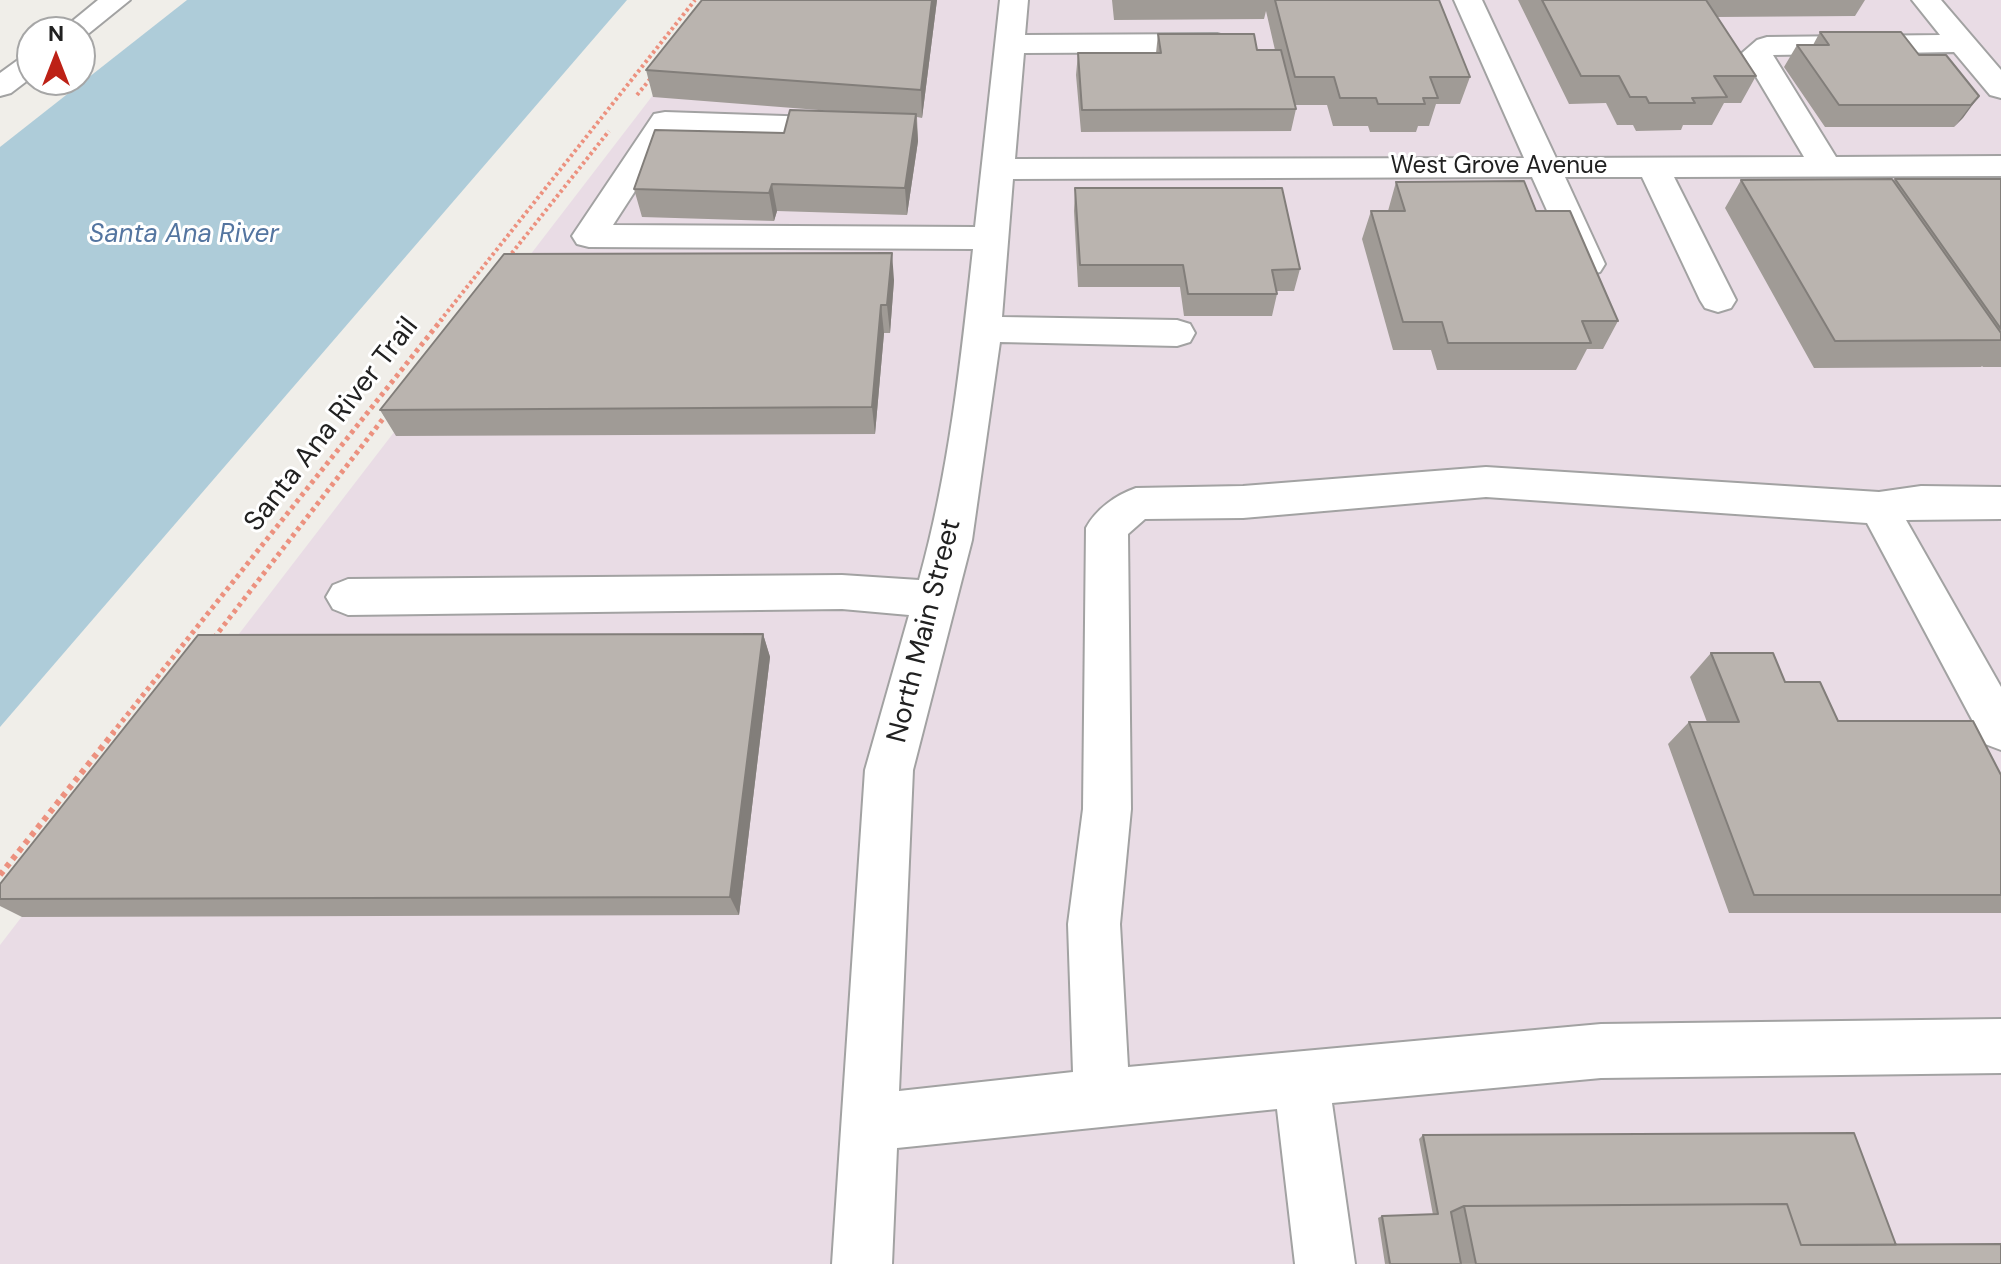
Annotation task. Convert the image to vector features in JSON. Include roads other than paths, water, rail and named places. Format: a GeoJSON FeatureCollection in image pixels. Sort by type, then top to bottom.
{"type":"FeatureCollection","features":[{"type":"Feature","properties":{"kind":"street"},"geometry":{"type":"LineString","coordinates":[[94,16],[116,0]]}},
{"type":"Feature","properties":{"kind":"street","name":"North Main Street"},"geometry":{"type":"LineString","coordinates":[[862,1264],[889,770],[951,540],[983,329],[1014,0]]}},
{"type":"Feature","properties":{"kind":"street"},"geometry":{"type":"LineString","coordinates":[[1468,0],[1599,290]]}},
{"type":"Feature","properties":{"kind":"street"},"geometry":{"type":"LineString","coordinates":[[1926,0],[2001,89]]}},
{"type":"Feature","properties":{"kind":"street"},"geometry":{"type":"LineString","coordinates":[[1012,44],[1233,43]]}},
{"type":"Feature","properties":{"kind":"street"},"geometry":{"type":"LineString","coordinates":[[1826,166],[1757,53],[1767,46],[1963,43]]}},
{"type":"Feature","properties":{"kind":"street"},"geometry":{"type":"LineString","coordinates":[[878,128],[665,121],[589,236],[991,238]]}},
{"type":"Feature","properties":{"kind":"street","name":"West Grove Avenue"},"geometry":{"type":"LineString","coordinates":[[997,169],[2001,166]]}},
{"type":"Feature","properties":{"kind":"street"},"geometry":{"type":"LineString","coordinates":[[1653,167],[1718,300]]}},
{"type":"Feature","properties":{"kind":"street"},"geometry":{"type":"LineString","coordinates":[[983,329],[1177,333]]}},
{"type":"Feature","properties":{"kind":"street"},"geometry":{"type":"LineString","coordinates":[[1102,1098],[1094,924],[1107,809],[1107,528],[1136,504],[1243,502],[1486,482],[1879,508],[1921,502],[2001,503]]}},
{"type":"Feature","properties":{"kind":"street"},"geometry":{"type":"LineString","coordinates":[[1879,508],[2001,730]]}},
{"type":"Feature","properties":{"kind":"street"},"geometry":{"type":"LineString","coordinates":[[348,597],[842,592],[935,599]]}},
{"type":"Feature","properties":{"kind":"street"},"geometry":{"type":"LineString","coordinates":[[869,1123],[1601,1051],[2001,1046]]}},
{"type":"Feature","properties":{"kind":"street"},"geometry":{"type":"LineString","coordinates":[[1301,1079],[1325,1264]]}},
{"type":"Feature","properties":{"kind":"water","name":"Santa Ana River"},"geometry":{"type":"Polygon","coordinates":[[[187,0],[627,0],[0,727],[0,147],[65,96],[96,96],[96,72],[187,0]]]}}]}
